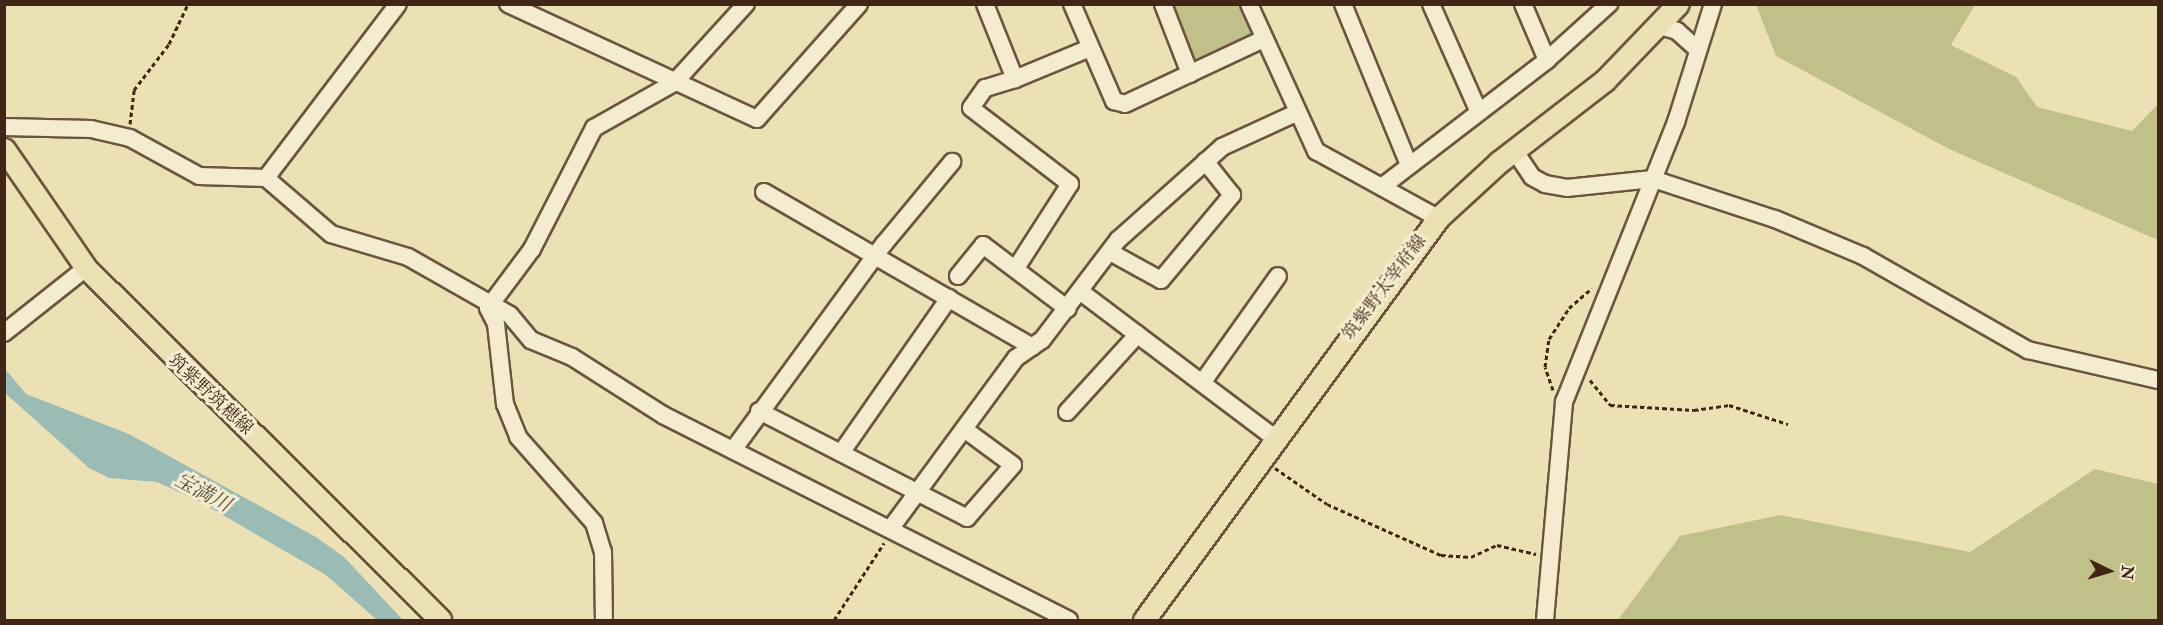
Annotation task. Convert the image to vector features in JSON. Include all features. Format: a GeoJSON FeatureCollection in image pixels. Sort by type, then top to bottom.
{"type":"FeatureCollection","features":[{"type":"Feature","properties":{"kind":"main road","name":"筑紫野太宰府線"},"geometry":{"type":"LineString","coordinates":[[1144,621],[1275,438],[1438,218],[1514,150],[1605,80],[1660,26],[1678,4]]}},
{"type":"Feature","properties":{"kind":"main road","name":"筑紫野筑穂線"},"geometry":{"type":"LineString","coordinates":[[4,149],[86,268],[440,621]]}},
{"type":"Feature","properties":{"kind":"street"},"geometry":{"type":"LineString","coordinates":[[266,178],[398,4]]}},
{"type":"Feature","properties":{"kind":"street"},"geometry":{"type":"LineString","coordinates":[[508,4],[674,83],[757,119],[859,4]]}},
{"type":"Feature","properties":{"kind":"street"},"geometry":{"type":"LineString","coordinates":[[488,308],[532,249],[594,128],[674,83],[746,4]]}},
{"type":"Feature","properties":{"kind":"street"},"geometry":{"type":"LineString","coordinates":[[985,4],[1015,79]]}},
{"type":"Feature","properties":{"kind":"street"},"geometry":{"type":"LineString","coordinates":[[1072,4],[1114,101],[1125,105],[1264,39]]}},
{"type":"Feature","properties":{"kind":"street"},"geometry":{"type":"LineString","coordinates":[[1162,4],[1190,74]]}},
{"type":"Feature","properties":{"kind":"street"},"geometry":{"type":"LineString","coordinates":[[1249,4],[1296,113],[1316,151],[1438,218]]}},
{"type":"Feature","properties":{"kind":"street"},"geometry":{"type":"LineString","coordinates":[[1343,4],[1409,165]]}},
{"type":"Feature","properties":{"kind":"street"},"geometry":{"type":"LineString","coordinates":[[1431,4],[1478,111]]}},
{"type":"Feature","properties":{"kind":"street"},"geometry":{"type":"LineString","coordinates":[[1523,4],[1547,60]]}},
{"type":"Feature","properties":{"kind":"street"},"geometry":{"type":"LineString","coordinates":[[1383,186],[1547,60],[1609,4]]}},
{"type":"Feature","properties":{"kind":"street"},"geometry":{"type":"LineString","coordinates":[[1545,621],[1564,405],[1574,370],[1653,179],[1713,4]]}},
{"type":"Feature","properties":{"kind":"street"},"geometry":{"type":"LineString","coordinates":[[1660,26],[1677,31],[1698,50]]}},
{"type":"Feature","properties":{"kind":"street"},"geometry":{"type":"LineString","coordinates":[[1016,268],[1070,184],[971,108],[985,88],[1015,79],[1090,48]]}},
{"type":"Feature","properties":{"kind":"street"},"geometry":{"type":"LineString","coordinates":[[891,528],[1016,358],[1033,346],[1068,309],[1110,252],[1158,200],[1222,147],[1296,113]]}},
{"type":"Feature","properties":{"kind":"street"},"geometry":{"type":"LineString","coordinates":[[4,127],[91,129],[130,138],[199,176],[266,178],[331,234],[408,257],[488,308],[510,315],[531,340],[572,357],[663,415],[891,528],[1069,621]]}},
{"type":"Feature","properties":{"kind":"street"},"geometry":{"type":"LineString","coordinates":[[1514,150],[1532,177],[1545,184],[1567,188],[1653,179],[1775,219],[1863,256],[2028,350],[2158,380]]}},
{"type":"Feature","properties":{"kind":"street"},"geometry":{"type":"LineString","coordinates":[[1110,252],[1161,280],[1232,195],[1205,161]]}},
{"type":"Feature","properties":{"kind":"street"},"geometry":{"type":"LineString","coordinates":[[734,450],[759,411],[876,256],[952,162]]}},
{"type":"Feature","properties":{"kind":"street"},"geometry":{"type":"LineString","coordinates":[[764,192],[1033,346]]}},
{"type":"Feature","properties":{"kind":"street"},"geometry":{"type":"LineString","coordinates":[[958,276],[983,245],[1068,309]]}},
{"type":"Feature","properties":{"kind":"street"},"geometry":{"type":"LineString","coordinates":[[4,333],[86,268]]}},
{"type":"Feature","properties":{"kind":"street"},"geometry":{"type":"LineString","coordinates":[[1202,383],[1278,276]]}},
{"type":"Feature","properties":{"kind":"street"},"geometry":{"type":"LineString","coordinates":[[1081,292],[1275,438]]}},
{"type":"Feature","properties":{"kind":"street"},"geometry":{"type":"LineString","coordinates":[[841,453],[949,298]]}},
{"type":"Feature","properties":{"kind":"street"},"geometry":{"type":"LineString","coordinates":[[488,308],[496,324],[505,404],[518,437],[594,523],[603,552],[604,621]]}},
{"type":"Feature","properties":{"kind":"street"},"geometry":{"type":"LineString","coordinates":[[1067,412],[1138,334]]}},
{"type":"Feature","properties":{"kind":"street"},"geometry":{"type":"LineString","coordinates":[[759,411],[967,518],[1012,465],[964,429]]}},
{"type":"Feature","properties":{"kind":"path"},"geometry":{"type":"LineString","coordinates":[[130,138],[134,90],[169,44],[188,4]]}},
{"type":"Feature","properties":{"kind":"path"},"geometry":{"type":"LineString","coordinates":[[1564,405],[1545,367],[1549,339],[1576,302],[1610,282]]}},
{"type":"Feature","properties":{"kind":"path"},"geometry":{"type":"LineString","coordinates":[[1574,370],[1585,373],[1610,405],[1695,410],[1729,405],[1788,424]]}},
{"type":"Feature","properties":{"kind":"path"},"geometry":{"type":"LineString","coordinates":[[1261,459],[1327,504],[1441,555],[1471,557],[1507,545],[1550,558]]}},
{"type":"Feature","properties":{"kind":"path"},"geometry":{"type":"LineString","coordinates":[[834,621],[891,528]]}},
{"type":"Feature","properties":{"kind":"green space"},"geometry":{"type":"Polygon","coordinates":[[[1170,5],[1243,5],[1254,30],[1249,40],[1202,61],[1191,57],[1170,5]]]}},
{"type":"Feature","properties":{"kind":"green space"},"geometry":{"type":"Polygon","coordinates":[[[1756,5],[1975,5],[1951,45],[2016,77],[2037,107],[2132,131],[2158,104],[2158,240],[1949,149],[1776,56],[1756,5]]]}},
{"type":"Feature","properties":{"kind":"green space"},"geometry":{"type":"Polygon","coordinates":[[[2095,469],[2158,484],[2158,620],[1618,620],[1680,536],[1780,515],[1970,552],[2095,469]]]}},
{"type":"Feature","properties":{"kind":"water","name":"宝満川"},"geometry":{"type":"Polygon","coordinates":[[[5,369],[26,394],[129,434],[316,537],[344,557],[403,620],[377,620],[326,575],[197,500],[157,482],[109,478],[89,468],[5,393],[5,369]]]}}]}
